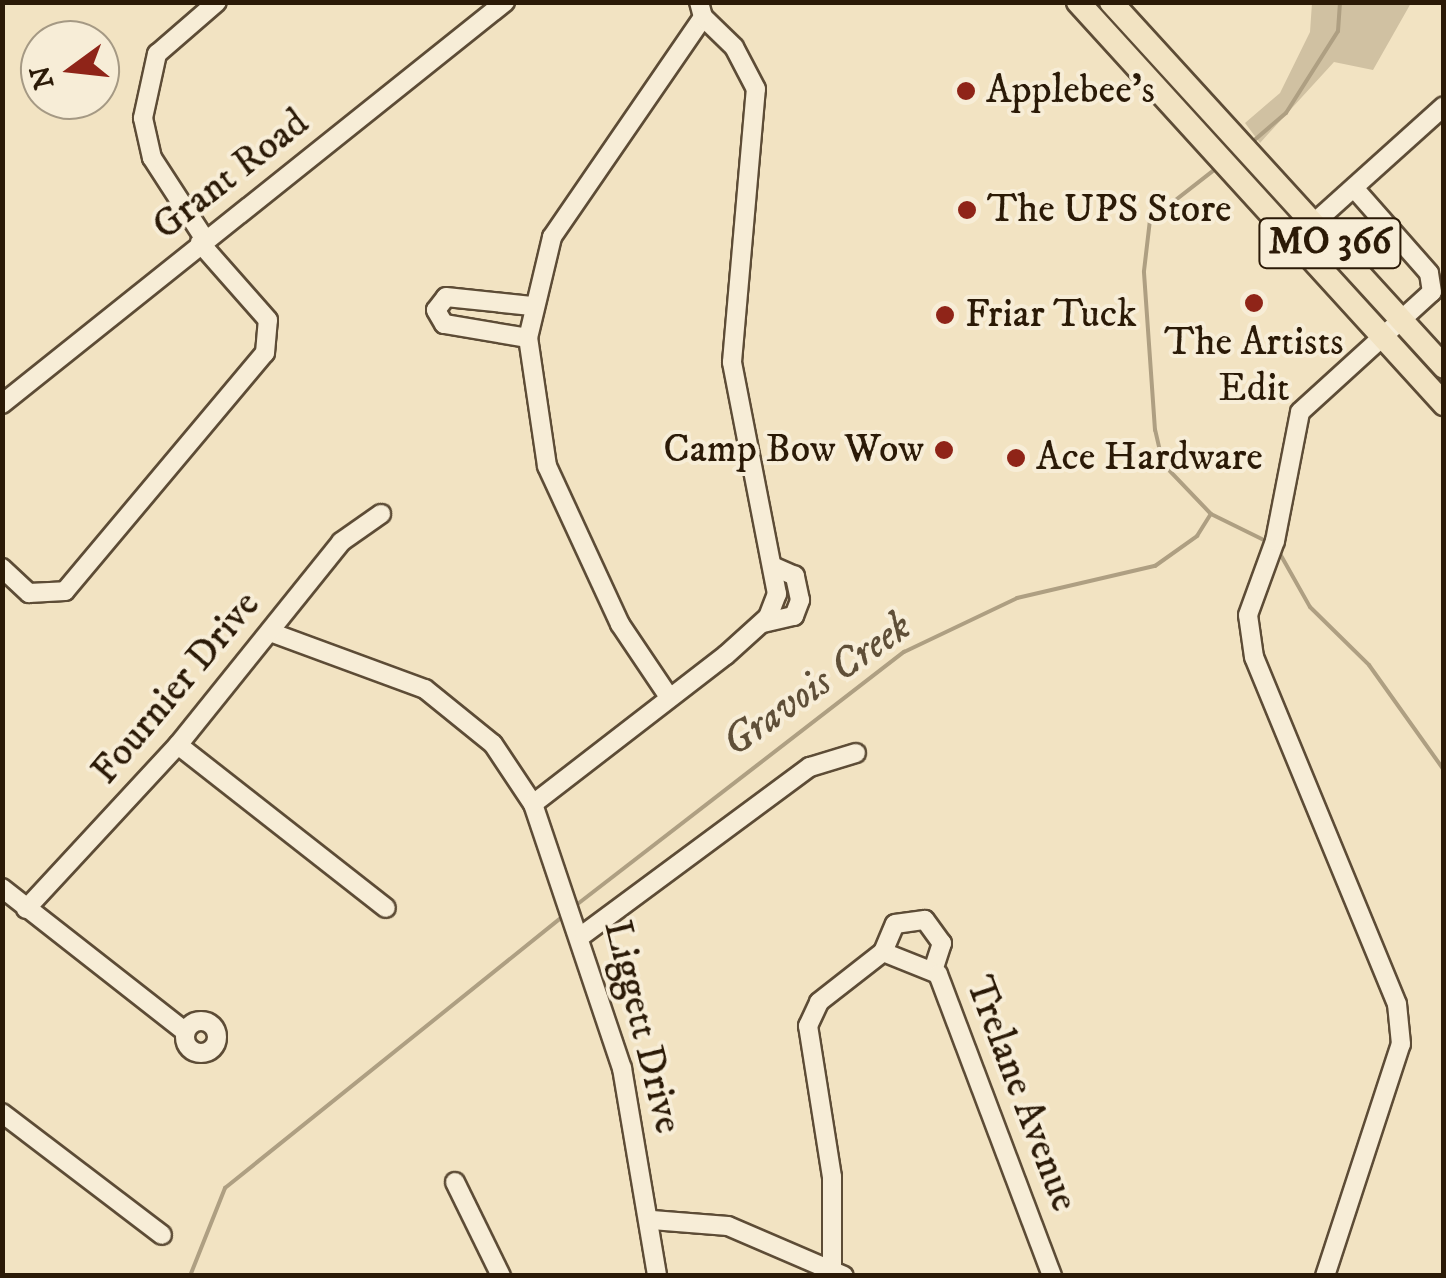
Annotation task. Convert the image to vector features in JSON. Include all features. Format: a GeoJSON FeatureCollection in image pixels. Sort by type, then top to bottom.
{"type":"FeatureCollection","features":[{"type":"Feature","properties":{"kind":"main road","name":"MO 366"},"geometry":{"type":"LineString","coordinates":[[1078,2],[1444,404]]}},
{"type":"Feature","properties":{"kind":"main road","name":"MO 366"},"geometry":{"type":"LineString","coordinates":[[1110,2],[1444,367]]}},
{"type":"Feature","properties":{"kind":"street"},"geometry":{"type":"LineString","coordinates":[[2,568],[28,593],[65,591],[265,354],[268,320],[203,242],[152,158],[143,118],[157,54],[217,2]]}},
{"type":"Feature","properties":{"kind":"street","name":"Grant Road"},"geometry":{"type":"LineString","coordinates":[[2,404],[499,4]]}},
{"type":"Feature","properties":{"kind":"street"},"geometry":{"type":"LineString","coordinates":[[533,804],[762,624],[777,568],[738,427],[732,362],[756,89],[734,47],[701,10],[552,237],[532,306],[528,338],[546,466],[620,624],[669,697]]}},
{"type":"Feature","properties":{"kind":"street"},"geometry":{"type":"LineString","coordinates":[[1313,224],[1444,106]]}},
{"type":"Feature","properties":{"kind":"street"},"geometry":{"type":"LineString","coordinates":[[1325,1276],[1401,1044],[1376,939],[1254,657],[1248,615],[1272,548],[1300,412],[1430,296],[1430,274],[1354,188]]}},
{"type":"Feature","properties":{"kind":"street"},"geometry":{"type":"LineString","coordinates":[[528,338],[444,324],[436,310],[446,297],[532,306]]}},
{"type":"Feature","properties":{"kind":"street","name":"Fournier Drive"},"geometry":{"type":"LineString","coordinates":[[26,909],[178,745],[341,542],[381,514]]}},
{"type":"Feature","properties":{"kind":"street","name":"Liggett Drive"},"geometry":{"type":"LineString","coordinates":[[270,632],[426,689],[493,744],[533,804],[582,926],[652,1220],[656,1276]]}},
{"type":"Feature","properties":{"kind":"street"},"geometry":{"type":"LineString","coordinates":[[178,745],[386,908]]}},
{"type":"Feature","properties":{"kind":"street"},"geometry":{"type":"LineString","coordinates":[[582,926],[810,767],[856,752]]}},
{"type":"Feature","properties":{"kind":"street"},"geometry":{"type":"LineString","coordinates":[[2,888],[183,1030]]}},
{"type":"Feature","properties":{"kind":"street"},"geometry":{"type":"LineString","coordinates":[[652,1220],[728,1226],[838,1272],[832,1177],[808,1026],[820,1002],[883,952],[895,924],[925,920],[942,942],[933,970]]}},
{"type":"Feature","properties":{"kind":"street","name":"Trelane Avenue"},"geometry":{"type":"LineString","coordinates":[[883,952],[905,954],[933,970],[1052,1276]]}},
{"type":"Feature","properties":{"kind":"street"},"geometry":{"type":"LineString","coordinates":[[2,1113],[162,1235]]}},
{"type":"Feature","properties":{"kind":"street"},"geometry":{"type":"LineString","coordinates":[[454,1182],[501,1276]]}},
{"type":"Feature","properties":{"kind":"shaded area"},"geometry":{"type":"Polygon","coordinates":[[[1312,3],[1411,3],[1373,70],[1334,62],[1260,143],[1245,123],[1280,93],[1310,32],[1312,3]]]}},
{"type":"Feature","properties":{"kind":"waterway","name":"Gravois Creek"},"geometry":{"type":"LineString","coordinates":[[1251,143],[1286,113],[1338,31],[1340,2]]}},
{"type":"Feature","properties":{"kind":"waterway","name":"Gravois Creek"},"geometry":{"type":"LineString","coordinates":[[575,906],[904,652],[1017,598],[1155,566],[1197,536],[1211,514],[1163,464],[1155,430],[1144,271],[1150,220],[1219,166]]}},
{"type":"Feature","properties":{"kind":"waterway"},"geometry":{"type":"LineString","coordinates":[[1211,514],[1268,542]]}},
{"type":"Feature","properties":{"kind":"waterway"},"geometry":{"type":"LineString","coordinates":[[1279,552],[1310,607],[1369,665],[1444,770]]}},
{"type":"Feature","properties":{"kind":"waterway","name":"Gravois Creek"},"geometry":{"type":"LineString","coordinates":[[190,1276],[225,1188],[564,915]]}},
{"type":"Feature","properties":{"kind":"place","name":"Applebee's"},"geometry":{"type":"Point","coordinates":[966,91]}},
{"type":"Feature","properties":{"kind":"place","name":"The UPS Store"},"geometry":{"type":"Point","coordinates":[967,210]}},
{"type":"Feature","properties":{"kind":"place","name":"The Artists Edit"},"geometry":{"type":"Point","coordinates":[1254,303]}},
{"type":"Feature","properties":{"kind":"place","name":"Friar Tuck"},"geometry":{"type":"Point","coordinates":[945,315]}},
{"type":"Feature","properties":{"kind":"place","name":"Camp Bow Wow"},"geometry":{"type":"Point","coordinates":[944,450]}},
{"type":"Feature","properties":{"kind":"place","name":"Ace Hardware"},"geometry":{"type":"Point","coordinates":[1016,458]}}]}
